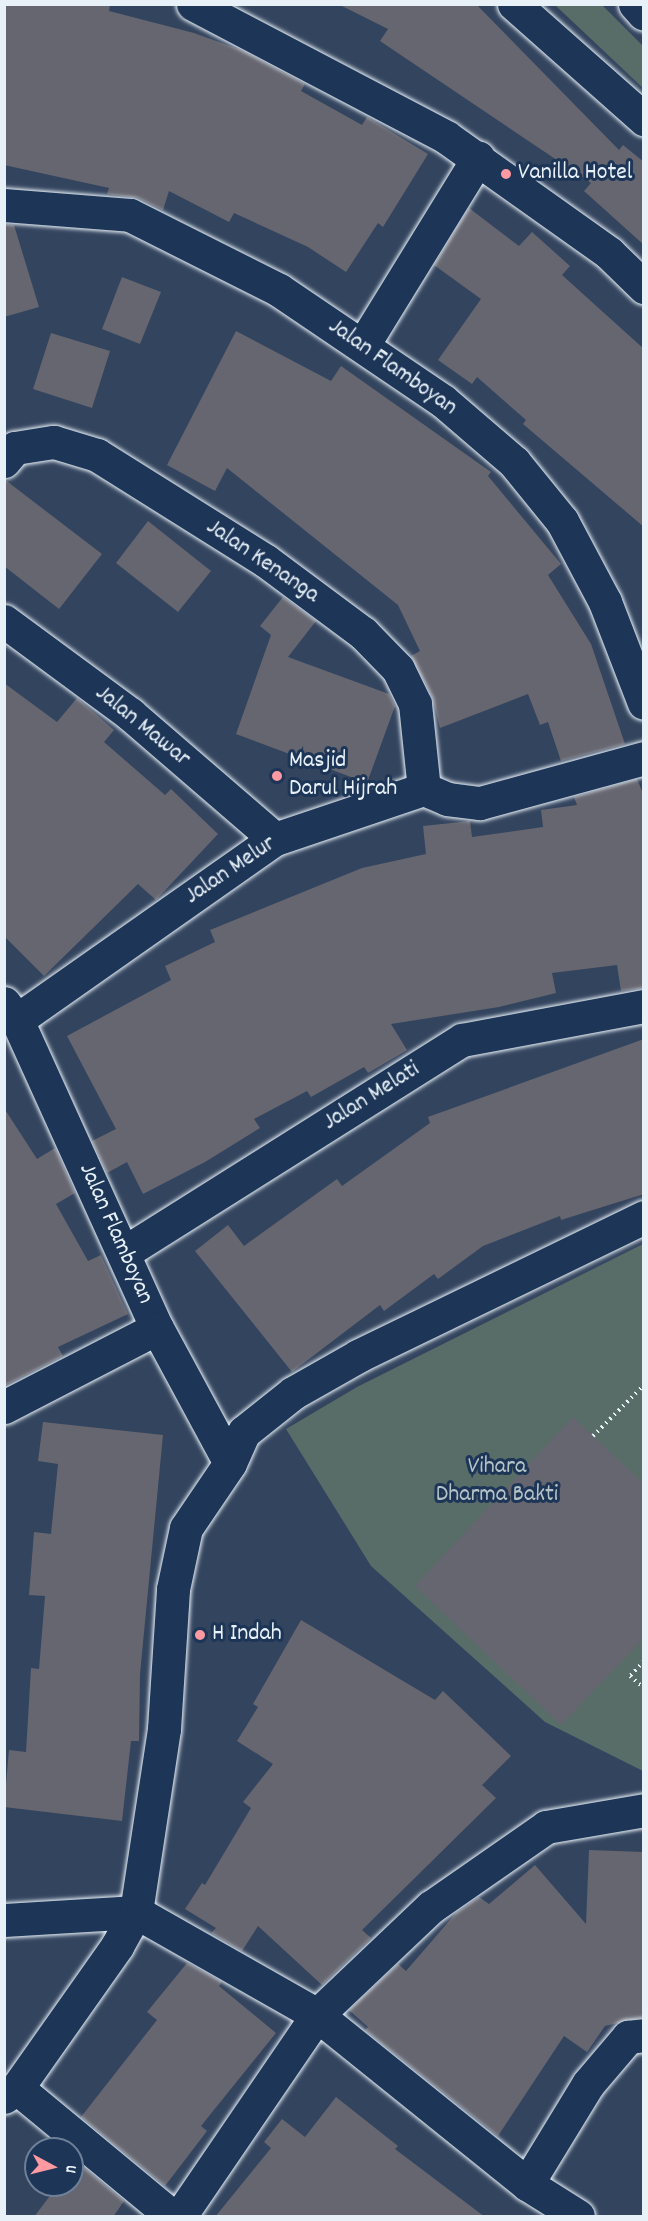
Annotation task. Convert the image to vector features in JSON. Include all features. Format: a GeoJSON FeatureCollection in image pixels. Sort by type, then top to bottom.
{"type":"FeatureCollection","features":[{"type":"Feature","properties":{"kind":"street"},"geometry":{"type":"LineString","coordinates":[[193,4],[446,137],[609,253],[644,287]]}},
{"type":"Feature","properties":{"kind":"street"},"geometry":{"type":"LineString","coordinates":[[514,4],[644,119]]}},
{"type":"Feature","properties":{"kind":"street"},"geometry":{"type":"LineString","coordinates":[[635,4],[644,14]]}},
{"type":"Feature","properties":{"kind":"street"},"geometry":{"type":"LineString","coordinates":[[363,345],[478,158]]}},
{"type":"Feature","properties":{"kind":"street","name":"Jalan Flamboyan"},"geometry":{"type":"LineString","coordinates":[[4,205],[130,215],[279,290],[443,401],[514,462],[562,520],[605,602],[644,703]]}},
{"type":"Feature","properties":{"kind":"street","name":"Jalan Kenanga"},"geometry":{"type":"LineString","coordinates":[[4,461],[15,448],[54,442],[97,455],[266,561],[363,633],[398,669],[415,704],[424,789]]}},
{"type":"Feature","properties":{"kind":"street","name":"Jalan Mawar"},"geometry":{"type":"LineString","coordinates":[[4,621],[130,714],[275,839]]}},
{"type":"Feature","properties":{"kind":"street"},"geometry":{"type":"LineString","coordinates":[[424,789],[447,799],[480,803],[644,758]]}},
{"type":"Feature","properties":{"kind":"street","name":"Jalan Melur"},"geometry":{"type":"LineString","coordinates":[[11,1012],[275,839],[424,789]]}},
{"type":"Feature","properties":{"kind":"street","name":"Jalan Melati"},"geometry":{"type":"LineString","coordinates":[[125,1252],[462,1040],[644,1006]]}},
{"type":"Feature","properties":{"kind":"street","name":"Jalan Flamboyan"},"geometry":{"type":"LineString","coordinates":[[11,1012],[125,1252],[157,1328],[230,1463]]}},
{"type":"Feature","properties":{"kind":"street"},"geometry":{"type":"LineString","coordinates":[[172,2217],[11,2093],[117,1946],[136,1912],[164,1729],[173,1589],[186,1528],[230,1463],[244,1431],[293,1393],[358,1356],[644,1217]]}},
{"type":"Feature","properties":{"kind":"street"},"geometry":{"type":"LineString","coordinates":[[4,1407],[157,1328]]}},
{"type":"Feature","properties":{"kind":"street"},"geometry":{"type":"LineString","coordinates":[[180,2217],[317,2015],[431,1907],[546,1827],[644,1810]]}},
{"type":"Feature","properties":{"kind":"street"},"geometry":{"type":"LineString","coordinates":[[4,1920],[136,1912],[317,2015],[527,2184],[578,2217]]}},
{"type":"Feature","properties":{"kind":"street"},"geometry":{"type":"LineString","coordinates":[[527,2184],[588,2084],[628,2037],[644,2035]]}},
{"type":"Feature","properties":{"kind":"path"},"geometry":{"type":"LineString","coordinates":[[593,1436],[644,1385]]}},
{"type":"Feature","properties":{"kind":"path"},"geometry":{"type":"LineString","coordinates":[[644,1661],[630,1676],[644,1689]]}},
{"type":"Feature","properties":{"kind":"green space"},"geometry":{"type":"Polygon","coordinates":[[[555,5],[602,5],[643,46],[643,88],[555,5]]]}},
{"type":"Feature","properties":{"kind":"green space","name":"Vihara Dharma Bakti"},"geometry":{"type":"Polygon","coordinates":[[[643,1244],[643,1771],[545,1722],[371,1566],[286,1429],[357,1387],[643,1244]]]}},
{"type":"Feature","properties":{"kind":"building"},"geometry":{"type":"Polygon","coordinates":[[[4,4],[110,4],[109,11],[194,33],[241,50],[305,84],[301,91],[362,125],[367,117],[428,154],[383,227],[378,223],[346,272],[308,247],[234,213],[229,222],[169,191],[163,210],[138,198],[107,194],[109,188],[4,165],[4,4]]]}},
{"type":"Feature","properties":{"kind":"building"},"geometry":{"type":"Polygon","coordinates":[[[338,4],[476,4],[619,150],[623,145],[644,162],[644,245],[584,191],[591,183],[380,41],[388,29],[338,4]]]}},
{"type":"Feature","properties":{"kind":"building"},"geometry":{"type":"Polygon","coordinates":[[[469,208],[519,246],[532,232],[570,266],[562,275],[644,349],[644,527],[523,424],[526,420],[477,377],[472,384],[438,360],[481,299],[434,265],[469,208]]]}},
{"type":"Feature","properties":{"kind":"building"},"geometry":{"type":"Polygon","coordinates":[[[4,224],[14,225],[39,307],[4,317],[4,224]]]}},
{"type":"Feature","properties":{"kind":"building"},"geometry":{"type":"Polygon","coordinates":[[[122,277],[161,292],[140,344],[102,329],[122,277]]]}},
{"type":"Feature","properties":{"kind":"building"},"geometry":{"type":"Polygon","coordinates":[[[236,331],[331,381],[341,366],[491,472],[488,476],[561,564],[548,575],[591,644],[625,744],[561,761],[548,722],[540,725],[528,694],[440,728],[432,696],[411,656],[420,651],[398,605],[227,468],[215,491],[167,465],[236,331]]]}},
{"type":"Feature","properties":{"kind":"building"},"geometry":{"type":"Polygon","coordinates":[[[51,333],[110,351],[92,408],[33,389],[51,333]]]}},
{"type":"Feature","properties":{"kind":"building"},"geometry":{"type":"Polygon","coordinates":[[[4,479],[102,554],[59,609],[4,566],[4,479]]]}},
{"type":"Feature","properties":{"kind":"building"},"geometry":{"type":"Polygon","coordinates":[[[148,521],[211,571],[178,612],[116,563],[148,521]]]}},
{"type":"Feature","properties":{"kind":"building"},"geometry":{"type":"Polygon","coordinates":[[[283,597],[316,621],[288,657],[389,694],[395,706],[367,783],[236,734],[271,635],[260,626],[283,597]]]}},
{"type":"Feature","properties":{"kind":"building"},"geometry":{"type":"Polygon","coordinates":[[[4,683],[57,722],[77,698],[114,730],[104,742],[165,795],[171,789],[218,834],[156,900],[138,884],[44,976],[4,936],[4,683]]]}},
{"type":"Feature","properties":{"kind":"building"},"geometry":{"type":"Polygon","coordinates":[[[637,779],[644,796],[644,988],[621,991],[617,965],[552,973],[556,993],[499,1007],[391,1024],[407,1050],[368,1073],[364,1067],[311,1097],[307,1091],[254,1119],[260,1128],[205,1162],[143,1194],[127,1162],[107,1173],[92,1141],[116,1129],[67,1036],[171,980],[165,966],[215,942],[210,930],[362,868],[426,854],[423,826],[470,821],[472,837],[543,827],[541,810],[577,805],[574,797],[637,779]]]}},
{"type":"Feature","properties":{"kind":"building"},"geometry":{"type":"Polygon","coordinates":[[[644,1039],[644,1194],[561,1220],[560,1216],[483,1246],[438,1279],[434,1274],[384,1311],[380,1305],[292,1372],[195,1251],[228,1225],[244,1246],[337,1179],[342,1186],[430,1123],[428,1117],[644,1039]]]}},
{"type":"Feature","properties":{"kind":"building"},"geometry":{"type":"Polygon","coordinates":[[[4,1108],[37,1159],[55,1148],[75,1193],[56,1204],[88,1261],[101,1255],[128,1314],[58,1347],[63,1356],[4,1386],[4,1108]]]}},
{"type":"Feature","properties":{"kind":"building"},"geometry":{"type":"Polygon","coordinates":[[[573,1417],[644,1484],[644,1638],[561,1725],[415,1586],[573,1417]]]}},
{"type":"Feature","properties":{"kind":"building"},"geometry":{"type":"Polygon","coordinates":[[[43,1422],[163,1435],[140,1674],[139,1741],[131,1741],[122,1821],[4,1807],[9,1750],[26,1752],[31,1668],[39,1669],[45,1596],[29,1595],[34,1532],[51,1534],[58,1464],[38,1461],[43,1422]]]}},
{"type":"Feature","properties":{"kind":"building"},"geometry":{"type":"Polygon","coordinates":[[[301,1620],[435,1700],[443,1691],[511,1756],[482,1785],[496,1798],[362,1930],[371,1938],[322,1985],[258,1926],[242,1951],[211,1933],[216,1928],[185,1909],[202,1883],[205,1885],[251,1808],[243,1802],[273,1764],[237,1741],[258,1707],[253,1704],[301,1620]]]}},
{"type":"Feature","properties":{"kind":"building"},"geometry":{"type":"Polygon","coordinates":[[[589,1850],[644,1852],[644,2017],[605,2026],[587,2052],[564,2036],[498,2136],[365,2030],[368,2027],[349,2010],[398,1964],[406,1971],[456,1913],[479,1897],[489,1904],[535,1865],[586,1924],[589,1850]]]}},
{"type":"Feature","properties":{"kind":"building"},"geometry":{"type":"Polygon","coordinates":[[[187,1963],[222,1982],[219,1986],[276,2033],[201,2126],[207,2131],[165,2186],[81,2117],[157,2020],[147,2012],[187,1963]]]}},
{"type":"Feature","properties":{"kind":"building"},"geometry":{"type":"Polygon","coordinates":[[[336,2097],[398,2146],[395,2149],[485,2217],[215,2217],[271,2148],[264,2142],[282,2119],[305,2137],[336,2097]]]}},
{"type":"Feature","properties":{"kind":"building"},"geometry":{"type":"Polygon","coordinates":[[[84,2168],[124,2201],[113,2217],[34,2217],[49,2197],[84,2197],[84,2168]]]}},
{"type":"Feature","properties":{"kind":"place","name":"Vanilla Hotel"},"geometry":{"type":"Point","coordinates":[506,174]}},
{"type":"Feature","properties":{"kind":"place","name":"Masjid Darul Hijrah"},"geometry":{"type":"Point","coordinates":[277,776]}},
{"type":"Feature","properties":{"kind":"place","name":"H Indah"},"geometry":{"type":"Point","coordinates":[200,1635]}}]}
